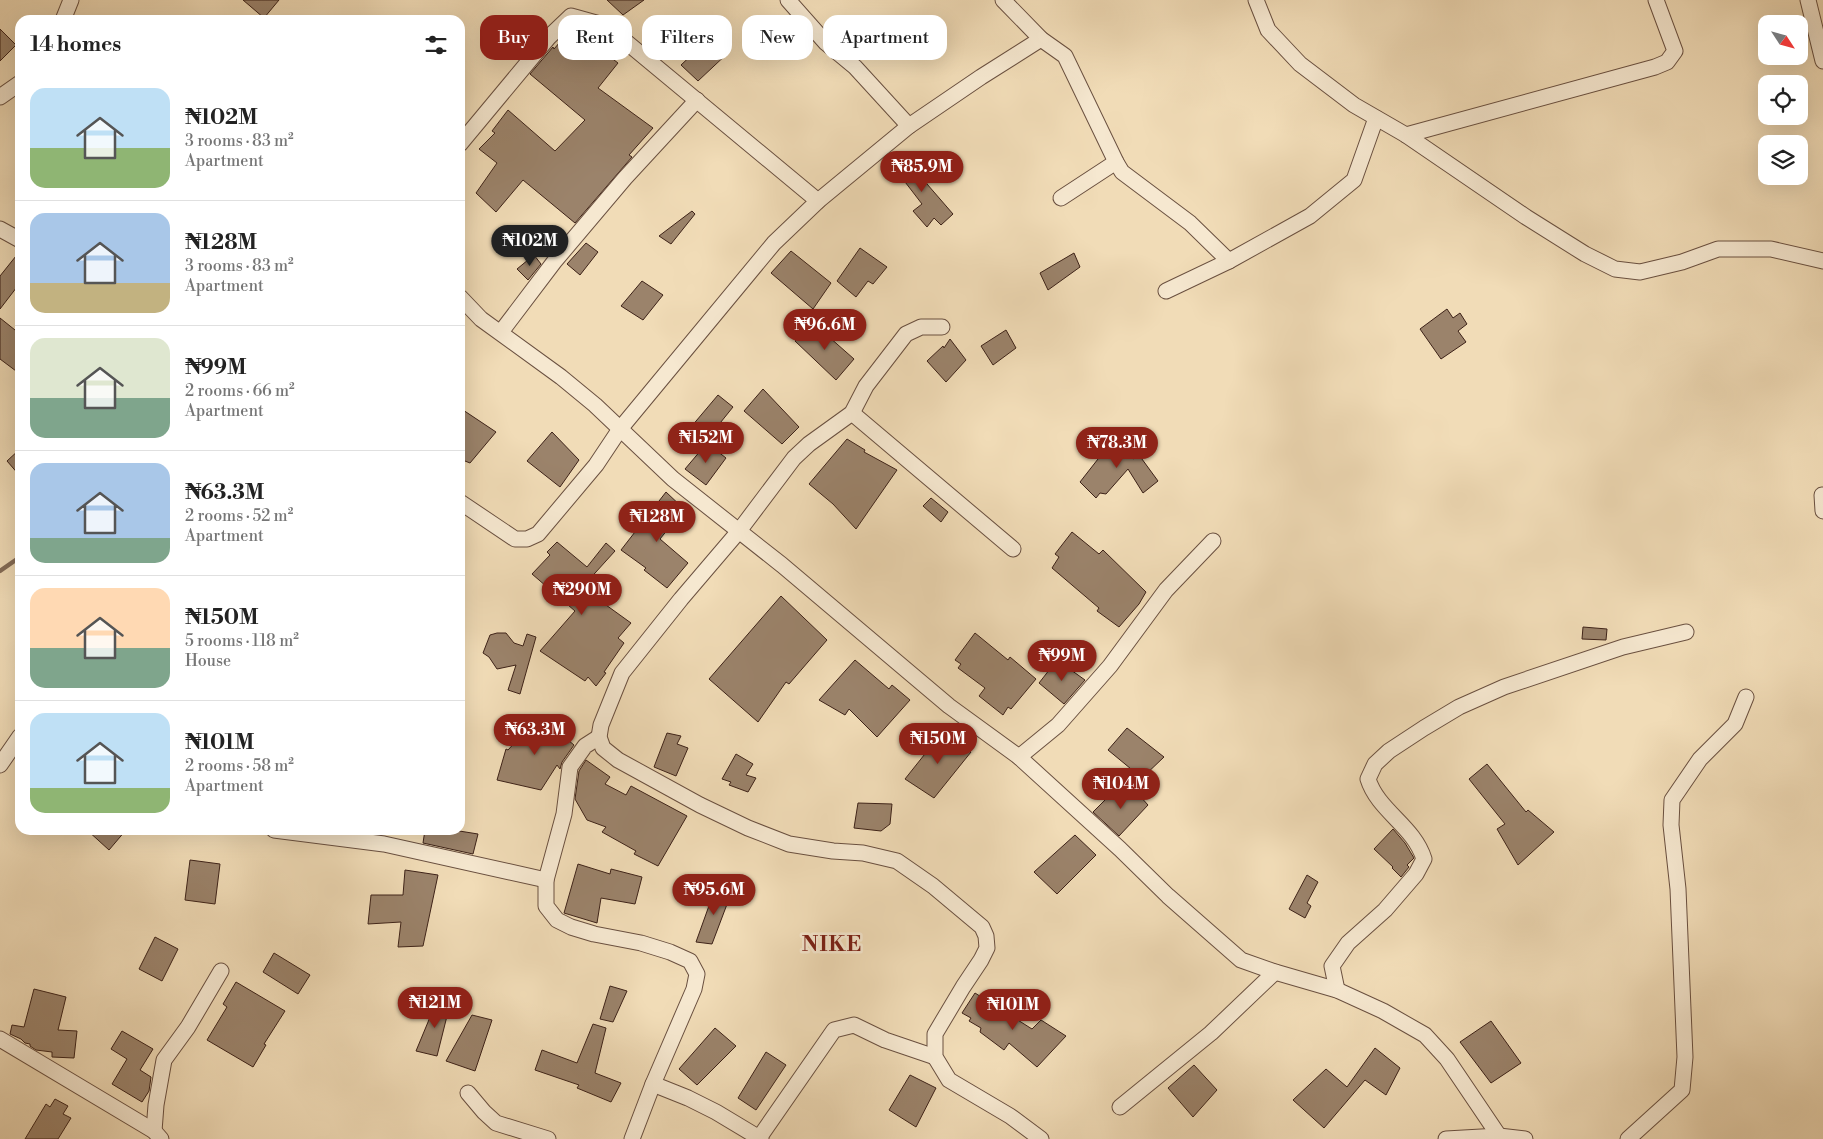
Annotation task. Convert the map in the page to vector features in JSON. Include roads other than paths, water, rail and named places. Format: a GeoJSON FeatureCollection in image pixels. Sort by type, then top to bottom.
{"type":"FeatureCollection","features":[{"type":"Feature","properties":{"kind":"street"},"geometry":{"type":"LineString","coordinates":[[65,15],[71,0]]}},
{"type":"Feature","properties":{"kind":"street"},"geometry":{"type":"LineString","coordinates":[[788,0],[826,43],[855,67],[909,126]]}},
{"type":"Feature","properties":{"kind":"street"},"geometry":{"type":"LineString","coordinates":[[1003,0],[1041,39],[1065,56],[1122,172],[1190,223],[1229,261]]}},
{"type":"Feature","properties":{"kind":"street"},"geometry":{"type":"LineString","coordinates":[[1256,0],[1268,30],[1300,64],[1354,105],[1406,135],[1526,217],[1585,254],[1614,269],[1640,272],[1682,262],[1718,249],[1770,249],[1823,261]]}},
{"type":"Feature","properties":{"kind":"street"},"geometry":{"type":"LineString","coordinates":[[1406,135],[1655,68],[1667,62],[1675,51],[1656,0]]}},
{"type":"Feature","properties":{"kind":"street"},"geometry":{"type":"LineString","coordinates":[[1808,0],[1823,61]]}},
{"type":"Feature","properties":{"kind":"street"},"geometry":{"type":"LineString","coordinates":[[465,138],[548,37],[571,16],[607,26],[818,200]]}},
{"type":"Feature","properties":{"kind":"street"},"geometry":{"type":"LineString","coordinates":[[465,505],[515,539],[527,539],[538,534],[596,464],[620,429],[774,243],[818,200],[909,126],[981,76],[1041,39]]}},
{"type":"Feature","properties":{"kind":"street"},"geometry":{"type":"LineString","coordinates":[[0,97],[15,86]]}},
{"type":"Feature","properties":{"kind":"street"},"geometry":{"type":"LineString","coordinates":[[501,332],[554,262],[625,178],[697,100]]}},
{"type":"Feature","properties":{"kind":"street"},"geometry":{"type":"LineString","coordinates":[[1166,291],[1229,261],[1310,216],[1354,180],[1376,118]]}},
{"type":"Feature","properties":{"kind":"street"},"geometry":{"type":"LineString","coordinates":[[1061,198],[1116,162]]}},
{"type":"Feature","properties":{"kind":"street"},"geometry":{"type":"LineString","coordinates":[[0,229],[15,237]]}},
{"type":"Feature","properties":{"kind":"street"},"geometry":{"type":"LineString","coordinates":[[465,302],[481,318],[561,377],[673,479],[739,531],[949,706],[1019,757],[1168,896],[1241,960],[1337,990],[1383,1010],[1426,1035],[1447,1059],[1499,1136]]}},
{"type":"Feature","properties":{"kind":"street"},"geometry":{"type":"LineString","coordinates":[[942,327],[921,327],[906,334],[866,386],[852,413],[809,444],[794,458],[739,531],[675,606],[622,673],[601,725],[599,737],[603,748],[618,760],[700,805],[748,828],[789,844],[833,851],[863,853],[897,861],[933,886],[982,927],[986,936],[987,948],[934,1034],[935,1057],[949,1080],[1010,1116],[1041,1139]]}},
{"type":"Feature","properties":{"kind":"street"},"geometry":{"type":"LineString","coordinates":[[852,413],[1013,549]]}},
{"type":"Feature","properties":{"kind":"street"},"geometry":{"type":"LineString","coordinates":[[1822,495],[1823,511]]}},
{"type":"Feature","properties":{"kind":"street"},"geometry":{"type":"LineString","coordinates":[[1019,757],[1058,725],[1110,666],[1166,590],[1213,541]]}},
{"type":"Feature","properties":{"kind":"street"},"geometry":{"type":"LineString","coordinates":[[1337,990],[1332,966],[1348,943],[1385,910],[1416,874],[1424,859],[1420,847],[1410,832],[1372,791],[1368,779],[1375,764],[1389,751],[1459,707],[1504,687],[1623,647],[1686,632]]}},
{"type":"Feature","properties":{"kind":"street"},"geometry":{"type":"LineString","coordinates":[[1628,1139],[1682,1090],[1684,1058],[1678,889],[1671,825],[1672,800],[1700,759],[1735,724],[1746,697]]}},
{"type":"Feature","properties":{"kind":"street"},"geometry":{"type":"LineString","coordinates":[[599,737],[585,746],[570,768],[564,814],[546,880],[546,906],[557,920],[570,927],[670,952],[690,961],[697,974],[694,989],[653,1084],[632,1139]]}},
{"type":"Feature","properties":{"kind":"street"},"geometry":{"type":"LineString","coordinates":[[0,765],[15,743]]}},
{"type":"Feature","properties":{"kind":"street"},"geometry":{"type":"LineString","coordinates":[[313,835],[384,844],[546,880]]}},
{"type":"Feature","properties":{"kind":"street"},"geometry":{"type":"LineString","coordinates":[[158,1135],[156,1105],[164,1060],[188,1027],[221,971]]}},
{"type":"Feature","properties":{"kind":"street"},"geometry":{"type":"LineString","coordinates":[[1120,1107],[1211,1033],[1275,972]]}},
{"type":"Feature","properties":{"kind":"street"},"geometry":{"type":"LineString","coordinates":[[653,1084],[716,1112],[760,1139],[834,1030],[854,1025],[885,1040],[935,1057]]}},
{"type":"Feature","properties":{"kind":"street"},"geometry":{"type":"LineString","coordinates":[[0,1039],[158,1135]]}},
{"type":"Feature","properties":{"kind":"street"},"geometry":{"type":"LineString","coordinates":[[468,1093],[496,1123],[548,1139]]}},
{"type":"Feature","properties":{"kind":"street"},"geometry":{"type":"LineString","coordinates":[[1446,1139],[1499,1136],[1525,1139]]}},
{"type":"Feature","properties":{"kind":"waterway"},"geometry":{"type":"LineString","coordinates":[[0,571],[15,560]]}},
{"type":"Feature","properties":{"kind":"district","name":"NIKE"},"geometry":{"type":"Point","coordinates":[832,945]}}]}
